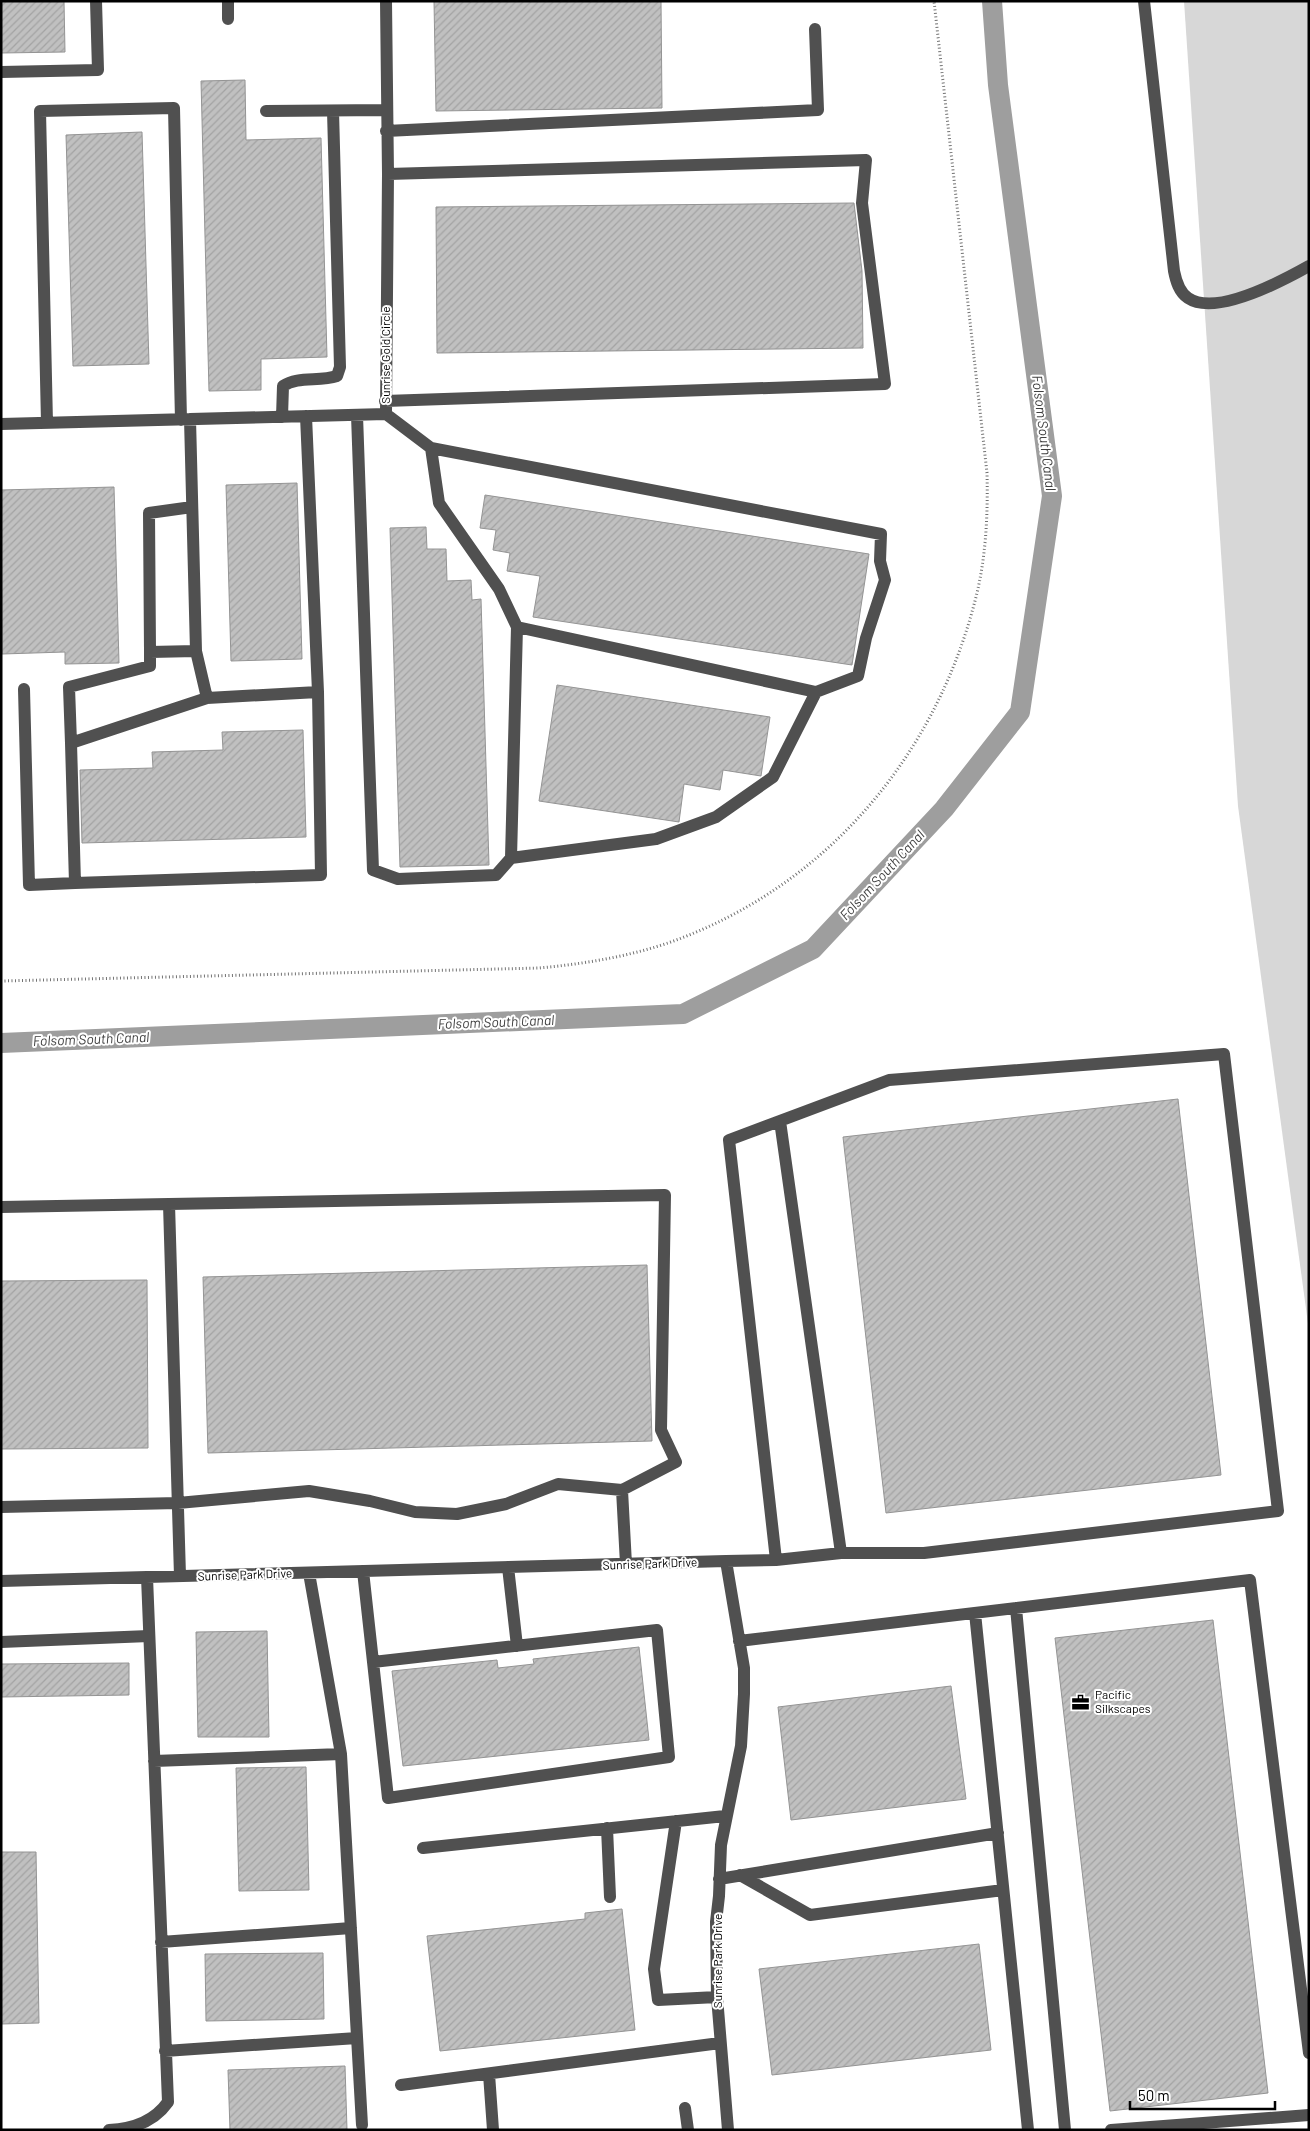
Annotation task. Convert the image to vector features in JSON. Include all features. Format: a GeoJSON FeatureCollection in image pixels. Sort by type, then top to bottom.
{"type":"FeatureCollection","features":[{"type":"Feature","properties":{"kind":"street"},"geometry":{"type":"LineString","coordinates":[[1,72],[98,70],[96,1]]}},
{"type":"Feature","properties":{"kind":"street"},"geometry":{"type":"LineString","coordinates":[[228,1],[228,19]]}},
{"type":"Feature","properties":{"kind":"street","name":"Sunrise Gold Circle"},"geometry":{"type":"LineString","coordinates":[[1,424],[386,414],[388,174],[386,131],[386,1]]}},
{"type":"Feature","properties":{"kind":"street"},"geometry":{"type":"LineString","coordinates":[[1144,1],[1174,271],[1180,287],[1189,299],[1200,302],[1220,302],[1242,298],[1277,284],[1309,266]]}},
{"type":"Feature","properties":{"kind":"street"},"geometry":{"type":"LineString","coordinates":[[386,131],[818,110],[815,29]]}},
{"type":"Feature","properties":{"kind":"street"},"geometry":{"type":"LineString","coordinates":[[47,423],[40,111],[174,108],[185,420],[192,507],[196,651],[208,698]]}},
{"type":"Feature","properties":{"kind":"street"},"geometry":{"type":"LineString","coordinates":[[266,111],[386,110]]}},
{"type":"Feature","properties":{"kind":"street"},"geometry":{"type":"LineString","coordinates":[[282,417],[283,386],[290,381],[328,379],[337,376],[340,368],[333,111]]}},
{"type":"Feature","properties":{"kind":"street"},"geometry":{"type":"LineString","coordinates":[[386,401],[885,384],[862,202],[866,160],[388,174]]}},
{"type":"Feature","properties":{"kind":"street"},"geometry":{"type":"LineString","coordinates":[[386,414],[431,448],[881,534],[880,561],[885,580],[866,638],[858,676],[816,692],[517,627]]}},
{"type":"Feature","properties":{"kind":"street"},"geometry":{"type":"LineString","coordinates":[[357,415],[373,870],[398,879],[496,876],[511,858],[517,627],[500,589],[439,503],[431,448]]}},
{"type":"Feature","properties":{"kind":"street"},"geometry":{"type":"LineString","coordinates":[[24,689],[29,884],[321,876],[318,692],[306,416]]}},
{"type":"Feature","properties":{"kind":"street"},"geometry":{"type":"LineString","coordinates":[[75,883],[69,687],[150,666],[149,513],[192,507]]}},
{"type":"Feature","properties":{"kind":"street"},"geometry":{"type":"LineString","coordinates":[[150,652],[196,651]]}},
{"type":"Feature","properties":{"kind":"street"},"geometry":{"type":"LineString","coordinates":[[71,743],[208,698],[318,692]]}},
{"type":"Feature","properties":{"kind":"street"},"geometry":{"type":"LineString","coordinates":[[511,858],[656,839],[716,817],[773,777],[816,692]]}},
{"type":"Feature","properties":{"kind":"street"},"geometry":{"type":"LineString","coordinates":[[726,1561],[776,1560],[841,1553],[924,1553],[1278,1511],[1224,1054],[889,1080],[729,1140],[776,1560]]}},
{"type":"Feature","properties":{"kind":"street"},"geometry":{"type":"LineString","coordinates":[[780,1121],[841,1553]]}},
{"type":"Feature","properties":{"kind":"street"},"geometry":{"type":"LineString","coordinates":[[1,1207],[664,1195],[661,1430],[676,1462],[622,1490],[558,1484],[506,1504],[457,1514],[415,1512],[370,1501],[309,1492],[178,1503],[1,1507]]}},
{"type":"Feature","properties":{"kind":"street"},"geometry":{"type":"LineString","coordinates":[[169,1204],[180,1576]]}},
{"type":"Feature","properties":{"kind":"street"},"geometry":{"type":"LineString","coordinates":[[622,1490],[626,1564]]}},
{"type":"Feature","properties":{"kind":"street","name":"Sunrise Park Drive"},"geometry":{"type":"LineString","coordinates":[[1,1581],[726,1561],[744,1668],[744,1720],[741,1746],[721,1846],[716,1922],[717,1997],[728,2130]]}},
{"type":"Feature","properties":{"kind":"street"},"geometry":{"type":"LineString","coordinates":[[508,1568],[517,1646]]}},
{"type":"Feature","properties":{"kind":"street"},"geometry":{"type":"LineString","coordinates":[[363,1571],[373,1662],[388,1798],[669,1757],[657,1630],[373,1662]]}},
{"type":"Feature","properties":{"kind":"street"},"geometry":{"type":"LineString","coordinates":[[309,1573],[341,1754],[362,2125]]}},
{"type":"Feature","properties":{"kind":"street"},"geometry":{"type":"LineString","coordinates":[[109,2130],[136,2126],[162,2111],[168,2102],[147,1578]]}},
{"type":"Feature","properties":{"kind":"street"},"geometry":{"type":"LineString","coordinates":[[739,1641],[1250,1580],[1309,2053]]}},
{"type":"Feature","properties":{"kind":"street"},"geometry":{"type":"LineString","coordinates":[[1016,1608],[1065,2130]]}},
{"type":"Feature","properties":{"kind":"street"},"geometry":{"type":"LineString","coordinates":[[975,1613],[1028,2130]]}},
{"type":"Feature","properties":{"kind":"street"},"geometry":{"type":"LineString","coordinates":[[1,1642],[149,1636]]}},
{"type":"Feature","properties":{"kind":"street"},"geometry":{"type":"LineString","coordinates":[[154,1761],[341,1754]]}},
{"type":"Feature","properties":{"kind":"street"},"geometry":{"type":"LineString","coordinates":[[423,1848],[726,1816]]}},
{"type":"Feature","properties":{"kind":"street"},"geometry":{"type":"LineString","coordinates":[[676,1821],[655,1960],[658,2000],[717,1997]]}},
{"type":"Feature","properties":{"kind":"street"},"geometry":{"type":"LineString","coordinates":[[607,1828],[610,1897]]}},
{"type":"Feature","properties":{"kind":"street"},"geometry":{"type":"LineString","coordinates":[[719,1879],[998,1833]]}},
{"type":"Feature","properties":{"kind":"street"},"geometry":{"type":"LineString","coordinates":[[740,1876],[810,1915],[1003,1890]]}},
{"type":"Feature","properties":{"kind":"street"},"geometry":{"type":"LineString","coordinates":[[161,1942],[351,1928]]}},
{"type":"Feature","properties":{"kind":"street"},"geometry":{"type":"LineString","coordinates":[[166,2051],[357,2038]]}},
{"type":"Feature","properties":{"kind":"street"},"geometry":{"type":"LineString","coordinates":[[401,2085],[720,2043]]}},
{"type":"Feature","properties":{"kind":"street"},"geometry":{"type":"LineString","coordinates":[[489,2074],[493,2130]]}},
{"type":"Feature","properties":{"kind":"street"},"geometry":{"type":"LineString","coordinates":[[685,2108],[688,2130]]}},
{"type":"Feature","properties":{"kind":"street"},"geometry":{"type":"LineString","coordinates":[[1111,2130],[1309,2115]]}},
{"type":"Feature","properties":{"kind":"path"},"geometry":{"type":"LineString","coordinates":[[1,982],[539,968],[577,965],[615,958],[668,943],[725,919],[776,889],[810,864],[851,826],[897,772],[937,706],[965,638],[977,596],[985,547],[987,474],[934,1]]}},
{"type":"Feature","properties":{"kind":"shaded area"},"geometry":{"type":"Polygon","coordinates":[[[1184,1],[1309,1],[1309,1331],[1238,806],[1184,1]]]}},
{"type":"Feature","properties":{"kind":"building"},"geometry":{"type":"Polygon","coordinates":[[[1,1],[64,1],[65,52],[1,53],[1,1]]]}},
{"type":"Feature","properties":{"kind":"building"},"geometry":{"type":"Polygon","coordinates":[[[434,1],[661,1],[662,108],[436,111],[434,1]]]}},
{"type":"Feature","properties":{"kind":"building"},"geometry":{"type":"Polygon","coordinates":[[[245,80],[246,140],[321,138],[327,357],[261,359],[261,390],[209,391],[201,81],[245,80]]]}},
{"type":"Feature","properties":{"kind":"building"},"geometry":{"type":"Polygon","coordinates":[[[142,132],[149,364],[73,366],[66,135],[142,132]]]}},
{"type":"Feature","properties":{"kind":"building"},"geometry":{"type":"Polygon","coordinates":[[[854,203],[862,271],[863,348],[437,353],[436,207],[854,203]]]}},
{"type":"Feature","properties":{"kind":"building"},"geometry":{"type":"Polygon","coordinates":[[[297,483],[302,659],[231,661],[226,485],[297,483]]]}},
{"type":"Feature","properties":{"kind":"building"},"geometry":{"type":"Polygon","coordinates":[[[114,487],[119,663],[65,664],[65,652],[2,654],[1,490],[114,487]]]}},
{"type":"Feature","properties":{"kind":"building"},"geometry":{"type":"Polygon","coordinates":[[[485,495],[869,554],[852,665],[533,617],[540,576],[507,571],[510,553],[493,550],[496,530],[480,528],[485,495]]]}},
{"type":"Feature","properties":{"kind":"building"},"geometry":{"type":"Polygon","coordinates":[[[426,527],[427,549],[446,549],[447,581],[471,580],[472,600],[481,599],[489,865],[400,867],[390,528],[426,527]]]}},
{"type":"Feature","properties":{"kind":"building"},"geometry":{"type":"Polygon","coordinates":[[[557,685],[770,717],[761,776],[723,770],[720,790],[684,784],[679,822],[539,801],[557,685]]]}},
{"type":"Feature","properties":{"kind":"building"},"geometry":{"type":"Polygon","coordinates":[[[303,730],[306,837],[82,843],[80,770],[153,768],[152,752],[223,750],[222,732],[303,730]]]}},
{"type":"Feature","properties":{"kind":"building"},"geometry":{"type":"Polygon","coordinates":[[[1178,1099],[1221,1475],[886,1513],[843,1137],[1178,1099]]]}},
{"type":"Feature","properties":{"kind":"building"},"geometry":{"type":"Polygon","coordinates":[[[647,1265],[652,1441],[208,1453],[203,1277],[647,1265]]]}},
{"type":"Feature","properties":{"kind":"building"},"geometry":{"type":"Polygon","coordinates":[[[147,1280],[148,1448],[1,1449],[1,1281],[147,1280]]]}},
{"type":"Feature","properties":{"kind":"building"},"geometry":{"type":"Polygon","coordinates":[[[1213,1620],[1268,2093],[1110,2111],[1055,1638],[1213,1620]]]}},
{"type":"Feature","properties":{"kind":"building"},"geometry":{"type":"Polygon","coordinates":[[[267,1631],[269,1737],[198,1737],[196,1632],[267,1631]]]}},
{"type":"Feature","properties":{"kind":"building"},"geometry":{"type":"Polygon","coordinates":[[[639,1647],[649,1740],[403,1766],[392,1671],[497,1660],[498,1668],[534,1664],[533,1659],[639,1647]]]}},
{"type":"Feature","properties":{"kind":"building"},"geometry":{"type":"Polygon","coordinates":[[[129,1663],[129,1695],[1,1697],[1,1664],[129,1663]]]}},
{"type":"Feature","properties":{"kind":"building"},"geometry":{"type":"Polygon","coordinates":[[[951,1686],[966,1799],[791,1820],[778,1707],[951,1686]]]}},
{"type":"Feature","properties":{"kind":"building"},"geometry":{"type":"Polygon","coordinates":[[[306,1767],[309,1890],[239,1891],[236,1768],[306,1767]]]}},
{"type":"Feature","properties":{"kind":"building"},"geometry":{"type":"Polygon","coordinates":[[[1,1852],[36,1852],[39,2023],[1,2024],[1,1852]]]}},
{"type":"Feature","properties":{"kind":"building"},"geometry":{"type":"Polygon","coordinates":[[[622,1909],[635,2030],[440,2051],[427,1936],[585,1919],[585,1913],[622,1909]]]}},
{"type":"Feature","properties":{"kind":"building"},"geometry":{"type":"Polygon","coordinates":[[[979,1944],[991,2050],[772,2075],[759,1969],[979,1944]]]}},
{"type":"Feature","properties":{"kind":"building"},"geometry":{"type":"Polygon","coordinates":[[[323,1953],[324,2019],[206,2021],[205,1954],[323,1953]]]}},
{"type":"Feature","properties":{"kind":"building"},"geometry":{"type":"Polygon","coordinates":[[[345,2066],[347,2130],[230,2130],[228,2070],[345,2066]]]}},
{"type":"Feature","properties":{"kind":"waterway","name":"Folsom South Canal"},"geometry":{"type":"LineString","coordinates":[[1,1043],[683,1014],[813,949],[944,809],[1020,712],[1052,496],[998,85],[992,1]]}},
{"type":"Feature","properties":{"kind":"place","name":"Pacific Silkscapes"},"geometry":{"type":"Point","coordinates":[1081,1702]}}]}
